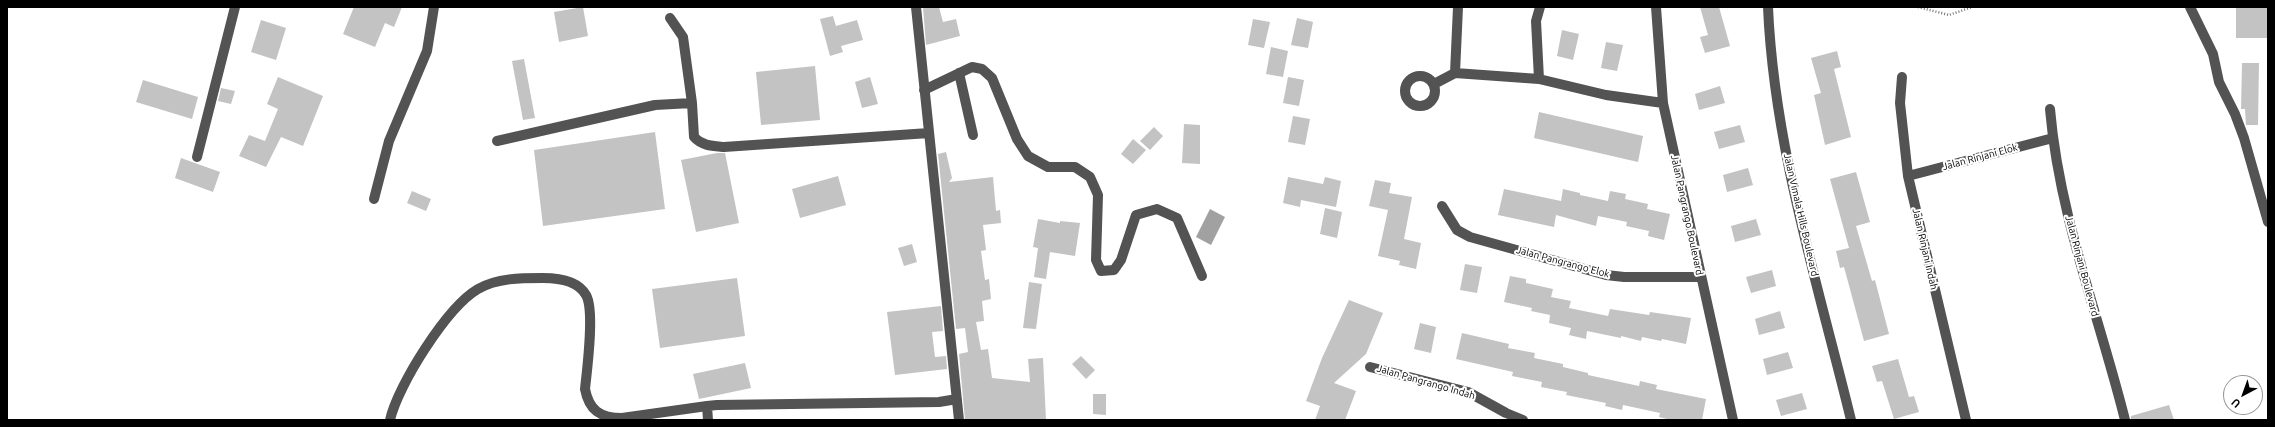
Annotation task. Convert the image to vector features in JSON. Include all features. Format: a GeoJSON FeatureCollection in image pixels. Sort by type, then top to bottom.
{"type":"FeatureCollection","features":[{"type":"Feature","properties":{"kind":"street"},"geometry":{"type":"LineString","coordinates":[[197,157],[235,7]]}},
{"type":"Feature","properties":{"kind":"street"},"geometry":{"type":"LineString","coordinates":[[374,199],[388,140],[427,51],[434,7]]}},
{"type":"Feature","properties":{"kind":"street"},"geometry":{"type":"LineString","coordinates":[[916,7],[959,420]]}},
{"type":"Feature","properties":{"kind":"street"},"geometry":{"type":"LineString","coordinates":[[1455,73],[1458,7]]}},
{"type":"Feature","properties":{"kind":"street"},"geometry":{"type":"LineString","coordinates":[[1539,79],[1536,21],[1540,7]]}},
{"type":"Feature","properties":{"kind":"street","name":"Jalan Pangrango Boulevard"},"geometry":{"type":"LineString","coordinates":[[1656,7],[1663,103],[1700,277],[1733,420]]}},
{"type":"Feature","properties":{"kind":"street","name":"Jalan Vimala Hills Boulevard"},"geometry":{"type":"LineString","coordinates":[[1768,7],[1781,127],[1800,217],[1850,420]]}},
{"type":"Feature","properties":{"kind":"street"},"geometry":{"type":"LineString","coordinates":[[2190,7],[2212,54],[2219,82],[2235,114],[2244,138],[2268,222]]}},
{"type":"Feature","properties":{"kind":"street"},"geometry":{"type":"LineString","coordinates":[[670,18],[683,37],[692,103],[694,137],[700,142],[710,146],[724,147],[929,133]]}},
{"type":"Feature","properties":{"kind":"street"},"geometry":{"type":"LineString","coordinates":[[924,90],[972,67],[982,69],[992,78],[1017,139],[1028,156],[1048,167],[1075,167],[1090,177],[1098,195],[1096,260],[1101,271],[1114,270],[1121,260],[1136,215],[1157,209],[1176,218],[1202,276]]}},
{"type":"Feature","properties":{"kind":"street"},"geometry":{"type":"LineString","coordinates":[[959,73],[973,135]]}},
{"type":"Feature","properties":{"kind":"street"},"geometry":{"type":"LineString","coordinates":[[1434,84],[1455,73],[1539,79],[1606,96],[1663,103]]}},
{"type":"Feature","properties":{"kind":"street","name":"Jalan Rinjani Indah"},"geometry":{"type":"LineString","coordinates":[[1902,77],[1900,103],[1908,176],[1966,420]]}},
{"type":"Feature","properties":{"kind":"street"},"geometry":{"type":"LineString","coordinates":[[497,141],[655,105],[692,103]]}},
{"type":"Feature","properties":{"kind":"street","name":"Jalan Rinjani Boulevard"},"geometry":{"type":"LineString","coordinates":[[2050,109],[2052,138],[2078,258],[2125,420]]}},
{"type":"Feature","properties":{"kind":"street","name":"Jalan Rinjani Elok"},"geometry":{"type":"LineString","coordinates":[[1908,176],[2052,138]]}},
{"type":"Feature","properties":{"kind":"street","name":"Jalan Pangrango Elok"},"geometry":{"type":"LineString","coordinates":[[1442,206],[1458,230],[1470,237],[1624,278],[1700,277]]}},
{"type":"Feature","properties":{"kind":"street"},"geometry":{"type":"LineString","coordinates":[[390,420],[402,385],[458,305],[479,288],[488,284],[502,280],[524,278],[562,279],[572,283],[586,295],[590,312],[585,389],[587,401],[595,411],[610,418],[622,418],[707,406],[939,402],[957,399]]}},
{"type":"Feature","properties":{"kind":"street","name":"Jalan Pangrango Indah"},"geometry":{"type":"LineString","coordinates":[[1370,367],[1468,392],[1506,413],[1523,420]]}},
{"type":"Feature","properties":{"kind":"street"},"geometry":{"type":"LineString","coordinates":[[707,406],[708,420]]}},
{"type":"Feature","properties":{"kind":"path"},"geometry":{"type":"LineString","coordinates":[[1918,7],[1949,15],[1972,7]]}},
{"type":"Feature","properties":{"kind":"shaded area"},"geometry":{"type":"Polygon","coordinates":[[[1210,209],[1225,217],[1211,245],[1196,237],[1210,209]]]}},
{"type":"Feature","properties":{"kind":"building"},"geometry":{"type":"Polygon","coordinates":[[[354,7],[402,7],[394,27],[385,23],[375,47],[343,34],[354,7]]]}},
{"type":"Feature","properties":{"kind":"building"},"geometry":{"type":"Polygon","coordinates":[[[583,7],[588,36],[559,42],[554,12],[583,7]]]}},
{"type":"Feature","properties":{"kind":"building"},"geometry":{"type":"Polygon","coordinates":[[[923,7],[939,7],[943,22],[956,19],[960,36],[926,45],[923,7]]]}},
{"type":"Feature","properties":{"kind":"building"},"geometry":{"type":"Polygon","coordinates":[[[1700,7],[1719,7],[1730,46],[1705,53],[1700,37],[1708,35],[1700,7]]]}},
{"type":"Feature","properties":{"kind":"building"},"geometry":{"type":"Polygon","coordinates":[[[2236,7],[2268,7],[2268,38],[2236,38],[2236,7]]]}},
{"type":"Feature","properties":{"kind":"building"},"geometry":{"type":"Polygon","coordinates":[[[833,16],[836,26],[857,20],[863,40],[841,46],[843,52],[830,56],[820,19],[833,16]]]}},
{"type":"Feature","properties":{"kind":"building"},"geometry":{"type":"Polygon","coordinates":[[[1297,18],[1313,22],[1308,48],[1291,45],[1297,18]]]}},
{"type":"Feature","properties":{"kind":"building"},"geometry":{"type":"Polygon","coordinates":[[[1253,19],[1270,22],[1264,48],[1248,45],[1253,19]]]}},
{"type":"Feature","properties":{"kind":"building"},"geometry":{"type":"Polygon","coordinates":[[[261,20],[286,28],[276,60],[251,52],[261,20]]]}},
{"type":"Feature","properties":{"kind":"building"},"geometry":{"type":"Polygon","coordinates":[[[1562,30],[1579,34],[1573,60],[1557,56],[1562,30]]]}},
{"type":"Feature","properties":{"kind":"building"},"geometry":{"type":"Polygon","coordinates":[[[1606,42],[1623,45],[1617,71],[1601,68],[1606,42]]]}},
{"type":"Feature","properties":{"kind":"building"},"geometry":{"type":"Polygon","coordinates":[[[1271,47],[1288,51],[1283,77],[1266,74],[1271,47]]]}},
{"type":"Feature","properties":{"kind":"building"},"geometry":{"type":"Polygon","coordinates":[[[1837,51],[1841,67],[1834,69],[1851,137],[1825,145],[1814,95],[1821,93],[1811,58],[1837,51]]]}},
{"type":"Feature","properties":{"kind":"building"},"geometry":{"type":"Polygon","coordinates":[[[524,59],[535,118],[523,120],[512,61],[524,59]]]}},
{"type":"Feature","properties":{"kind":"building"},"geometry":{"type":"Polygon","coordinates":[[[2242,63],[2259,63],[2258,125],[2246,125],[2245,109],[2241,109],[2242,63]]]}},
{"type":"Feature","properties":{"kind":"building"},"geometry":{"type":"Polygon","coordinates":[[[815,66],[820,120],[761,125],[756,72],[815,66]]]}},
{"type":"Feature","properties":{"kind":"building"},"geometry":{"type":"Polygon","coordinates":[[[278,77],[323,96],[303,146],[281,137],[266,167],[239,156],[249,135],[265,141],[278,109],[267,104],[278,77]]]}},
{"type":"Feature","properties":{"kind":"building"},"geometry":{"type":"Polygon","coordinates":[[[870,77],[878,104],[862,108],[855,82],[870,77]]]}},
{"type":"Feature","properties":{"kind":"building"},"geometry":{"type":"Polygon","coordinates":[[[1288,77],[1304,80],[1299,106],[1283,103],[1288,77]]]}},
{"type":"Feature","properties":{"kind":"building"},"geometry":{"type":"Polygon","coordinates":[[[143,80],[198,97],[192,119],[136,102],[143,80]]]}},
{"type":"Feature","properties":{"kind":"building"},"geometry":{"type":"Polygon","coordinates":[[[1720,86],[1725,103],[1699,110],[1695,94],[1720,86]]]}},
{"type":"Feature","properties":{"kind":"building"},"geometry":{"type":"Polygon","coordinates":[[[221,88],[235,91],[231,104],[218,101],[221,88]]]}},
{"type":"Feature","properties":{"kind":"building"},"geometry":{"type":"Polygon","coordinates":[[[1539,112],[1643,136],[1638,162],[1534,138],[1539,112]]]}},
{"type":"Feature","properties":{"kind":"building"},"geometry":{"type":"Polygon","coordinates":[[[1293,116],[1310,119],[1305,145],[1288,142],[1293,116]]]}},
{"type":"Feature","properties":{"kind":"building"},"geometry":{"type":"Polygon","coordinates":[[[1184,124],[1200,125],[1200,164],[1182,163],[1184,124]]]}},
{"type":"Feature","properties":{"kind":"building"},"geometry":{"type":"Polygon","coordinates":[[[1740,125],[1745,142],[1719,149],[1714,132],[1740,125]]]}},
{"type":"Feature","properties":{"kind":"building"},"geometry":{"type":"Polygon","coordinates":[[[1154,127],[1163,136],[1150,150],[1140,141],[1154,127]]]}},
{"type":"Feature","properties":{"kind":"building"},"geometry":{"type":"Polygon","coordinates":[[[655,132],[665,209],[543,226],[534,150],[655,132]]]}},
{"type":"Feature","properties":{"kind":"building"},"geometry":{"type":"Polygon","coordinates":[[[1133,139],[1146,150],[1133,164],[1121,154],[1133,139]]]}},
{"type":"Feature","properties":{"kind":"building"},"geometry":{"type":"Polygon","coordinates":[[[946,152],[952,178],[949,182],[993,177],[996,211],[1000,210],[1001,223],[983,225],[986,250],[981,251],[985,280],[989,279],[991,299],[982,301],[984,321],[976,322],[981,350],[988,349],[992,378],[1030,382],[1028,359],[1043,358],[1046,420],[965,420],[959,354],[968,352],[965,328],[956,329],[938,154],[946,152]]]}},
{"type":"Feature","properties":{"kind":"building"},"geometry":{"type":"Polygon","coordinates":[[[717,153],[725,153],[739,223],[696,232],[681,160],[717,153]]]}},
{"type":"Feature","properties":{"kind":"building"},"geometry":{"type":"Polygon","coordinates":[[[181,158],[220,172],[213,192],[175,178],[181,158]]]}},
{"type":"Feature","properties":{"kind":"building"},"geometry":{"type":"Polygon","coordinates":[[[1748,168],[1753,185],[1727,192],[1723,175],[1748,168]]]}},
{"type":"Feature","properties":{"kind":"building"},"geometry":{"type":"Polygon","coordinates":[[[1856,172],[1870,222],[1856,226],[1872,281],[1875,280],[1889,334],[1864,341],[1844,267],[1840,268],[1836,251],[1849,248],[1830,179],[1856,172]]]}},
{"type":"Feature","properties":{"kind":"building"},"geometry":{"type":"Polygon","coordinates":[[[838,176],[846,205],[800,218],[792,189],[838,176]]]}},
{"type":"Feature","properties":{"kind":"building"},"geometry":{"type":"Polygon","coordinates":[[[1288,177],[1323,184],[1325,177],[1341,181],[1336,207],[1301,200],[1300,207],[1283,203],[1288,177]]]}},
{"type":"Feature","properties":{"kind":"building"},"geometry":{"type":"Polygon","coordinates":[[[1375,180],[1391,183],[1389,193],[1412,197],[1404,239],[1421,243],[1416,269],[1399,265],[1400,261],[1378,256],[1388,210],[1369,206],[1375,180]]]}},
{"type":"Feature","properties":{"kind":"building"},"geometry":{"type":"Polygon","coordinates":[[[1504,189],[1561,201],[1563,189],[1580,193],[1580,195],[1608,201],[1610,191],[1626,194],[1625,199],[1648,204],[1647,209],[1670,214],[1664,240],[1648,236],[1649,231],[1626,226],[1627,222],[1598,216],[1596,226],[1556,215],[1554,227],[1498,215],[1504,189]]]}},
{"type":"Feature","properties":{"kind":"building"},"geometry":{"type":"Polygon","coordinates":[[[412,191],[431,199],[426,211],[407,203],[412,191]]]}},
{"type":"Feature","properties":{"kind":"building"},"geometry":{"type":"Polygon","coordinates":[[[1325,208],[1342,212],[1337,238],[1320,234],[1325,208]]]}},
{"type":"Feature","properties":{"kind":"building"},"geometry":{"type":"Polygon","coordinates":[[[1038,219],[1060,223],[1060,221],[1080,223],[1075,256],[1050,252],[1046,279],[1034,277],[1038,248],[1033,247],[1038,219]]]}},
{"type":"Feature","properties":{"kind":"building"},"geometry":{"type":"Polygon","coordinates":[[[1756,219],[1761,235],[1735,242],[1731,226],[1756,219]]]}},
{"type":"Feature","properties":{"kind":"building"},"geometry":{"type":"Polygon","coordinates":[[[912,244],[917,262],[904,266],[898,248],[912,244]]]}},
{"type":"Feature","properties":{"kind":"building"},"geometry":{"type":"Polygon","coordinates":[[[1465,264],[1482,267],[1477,293],[1460,290],[1465,264]]]}},
{"type":"Feature","properties":{"kind":"building"},"geometry":{"type":"Polygon","coordinates":[[[1772,270],[1776,286],[1751,293],[1746,277],[1772,270]]]}},
{"type":"Feature","properties":{"kind":"building"},"geometry":{"type":"Polygon","coordinates":[[[1510,276],[1526,279],[1526,283],[1553,289],[1551,297],[1571,301],[1569,308],[1608,316],[1610,309],[1649,315],[1650,312],[1691,318],[1686,344],[1642,337],[1641,341],[1621,336],[1621,338],[1587,331],[1586,339],[1569,335],[1571,328],[1549,323],[1550,315],[1531,311],[1532,308],[1504,302],[1510,276]]]}},
{"type":"Feature","properties":{"kind":"building"},"geometry":{"type":"Polygon","coordinates":[[[737,278],[745,336],[660,348],[652,289],[737,278]]]}},
{"type":"Feature","properties":{"kind":"building"},"geometry":{"type":"Polygon","coordinates":[[[1029,282],[1042,284],[1036,329],[1023,328],[1029,282]]]}},
{"type":"Feature","properties":{"kind":"building"},"geometry":{"type":"Polygon","coordinates":[[[1349,300],[1383,313],[1366,354],[1334,383],[1356,391],[1345,420],[1315,420],[1320,406],[1306,401],[1322,358],[1349,300]]]}},
{"type":"Feature","properties":{"kind":"building"},"geometry":{"type":"Polygon","coordinates":[[[941,306],[943,331],[932,332],[935,357],[946,356],[947,369],[895,375],[887,312],[941,306]]]}},
{"type":"Feature","properties":{"kind":"building"},"geometry":{"type":"Polygon","coordinates":[[[1780,311],[1785,328],[1759,335],[1755,319],[1780,311]]]}},
{"type":"Feature","properties":{"kind":"building"},"geometry":{"type":"Polygon","coordinates":[[[1420,323],[1436,327],[1431,353],[1414,349],[1420,323]]]}},
{"type":"Feature","properties":{"kind":"building"},"geometry":{"type":"Polygon","coordinates":[[[1462,333],[1509,344],[1508,348],[1535,353],[1534,358],[1563,364],[1563,367],[1588,373],[1588,375],[1639,386],[1640,381],[1657,385],[1656,389],[1706,399],[1702,420],[1671,420],[1659,417],[1660,413],[1623,405],[1622,410],[1605,406],[1606,403],[1566,395],[1567,392],[1541,387],[1542,382],[1512,376],[1513,372],[1456,359],[1462,333]]]}},
{"type":"Feature","properties":{"kind":"building"},"geometry":{"type":"Polygon","coordinates":[[[1788,352],[1793,368],[1767,375],[1763,359],[1788,352]]]}},
{"type":"Feature","properties":{"kind":"building"},"geometry":{"type":"Polygon","coordinates":[[[1081,356],[1095,370],[1086,379],[1072,364],[1081,356]]]}},
{"type":"Feature","properties":{"kind":"building"},"geometry":{"type":"Polygon","coordinates":[[[1898,359],[1909,397],[1914,396],[1919,412],[1894,419],[1882,381],[1877,382],[1872,366],[1898,359]]]}},
{"type":"Feature","properties":{"kind":"building"},"geometry":{"type":"Polygon","coordinates":[[[745,363],[751,388],[699,399],[693,374],[745,363]]]}},
{"type":"Feature","properties":{"kind":"building"},"geometry":{"type":"Polygon","coordinates":[[[1802,393],[1807,409],[1781,416],[1776,400],[1802,393]]]}},
{"type":"Feature","properties":{"kind":"building"},"geometry":{"type":"Polygon","coordinates":[[[1093,394],[1106,394],[1106,415],[1093,414],[1093,394]]]}},
{"type":"Feature","properties":{"kind":"building"},"geometry":{"type":"Polygon","coordinates":[[[2169,405],[2174,420],[2131,420],[2131,416],[2169,405]]]}}]}
